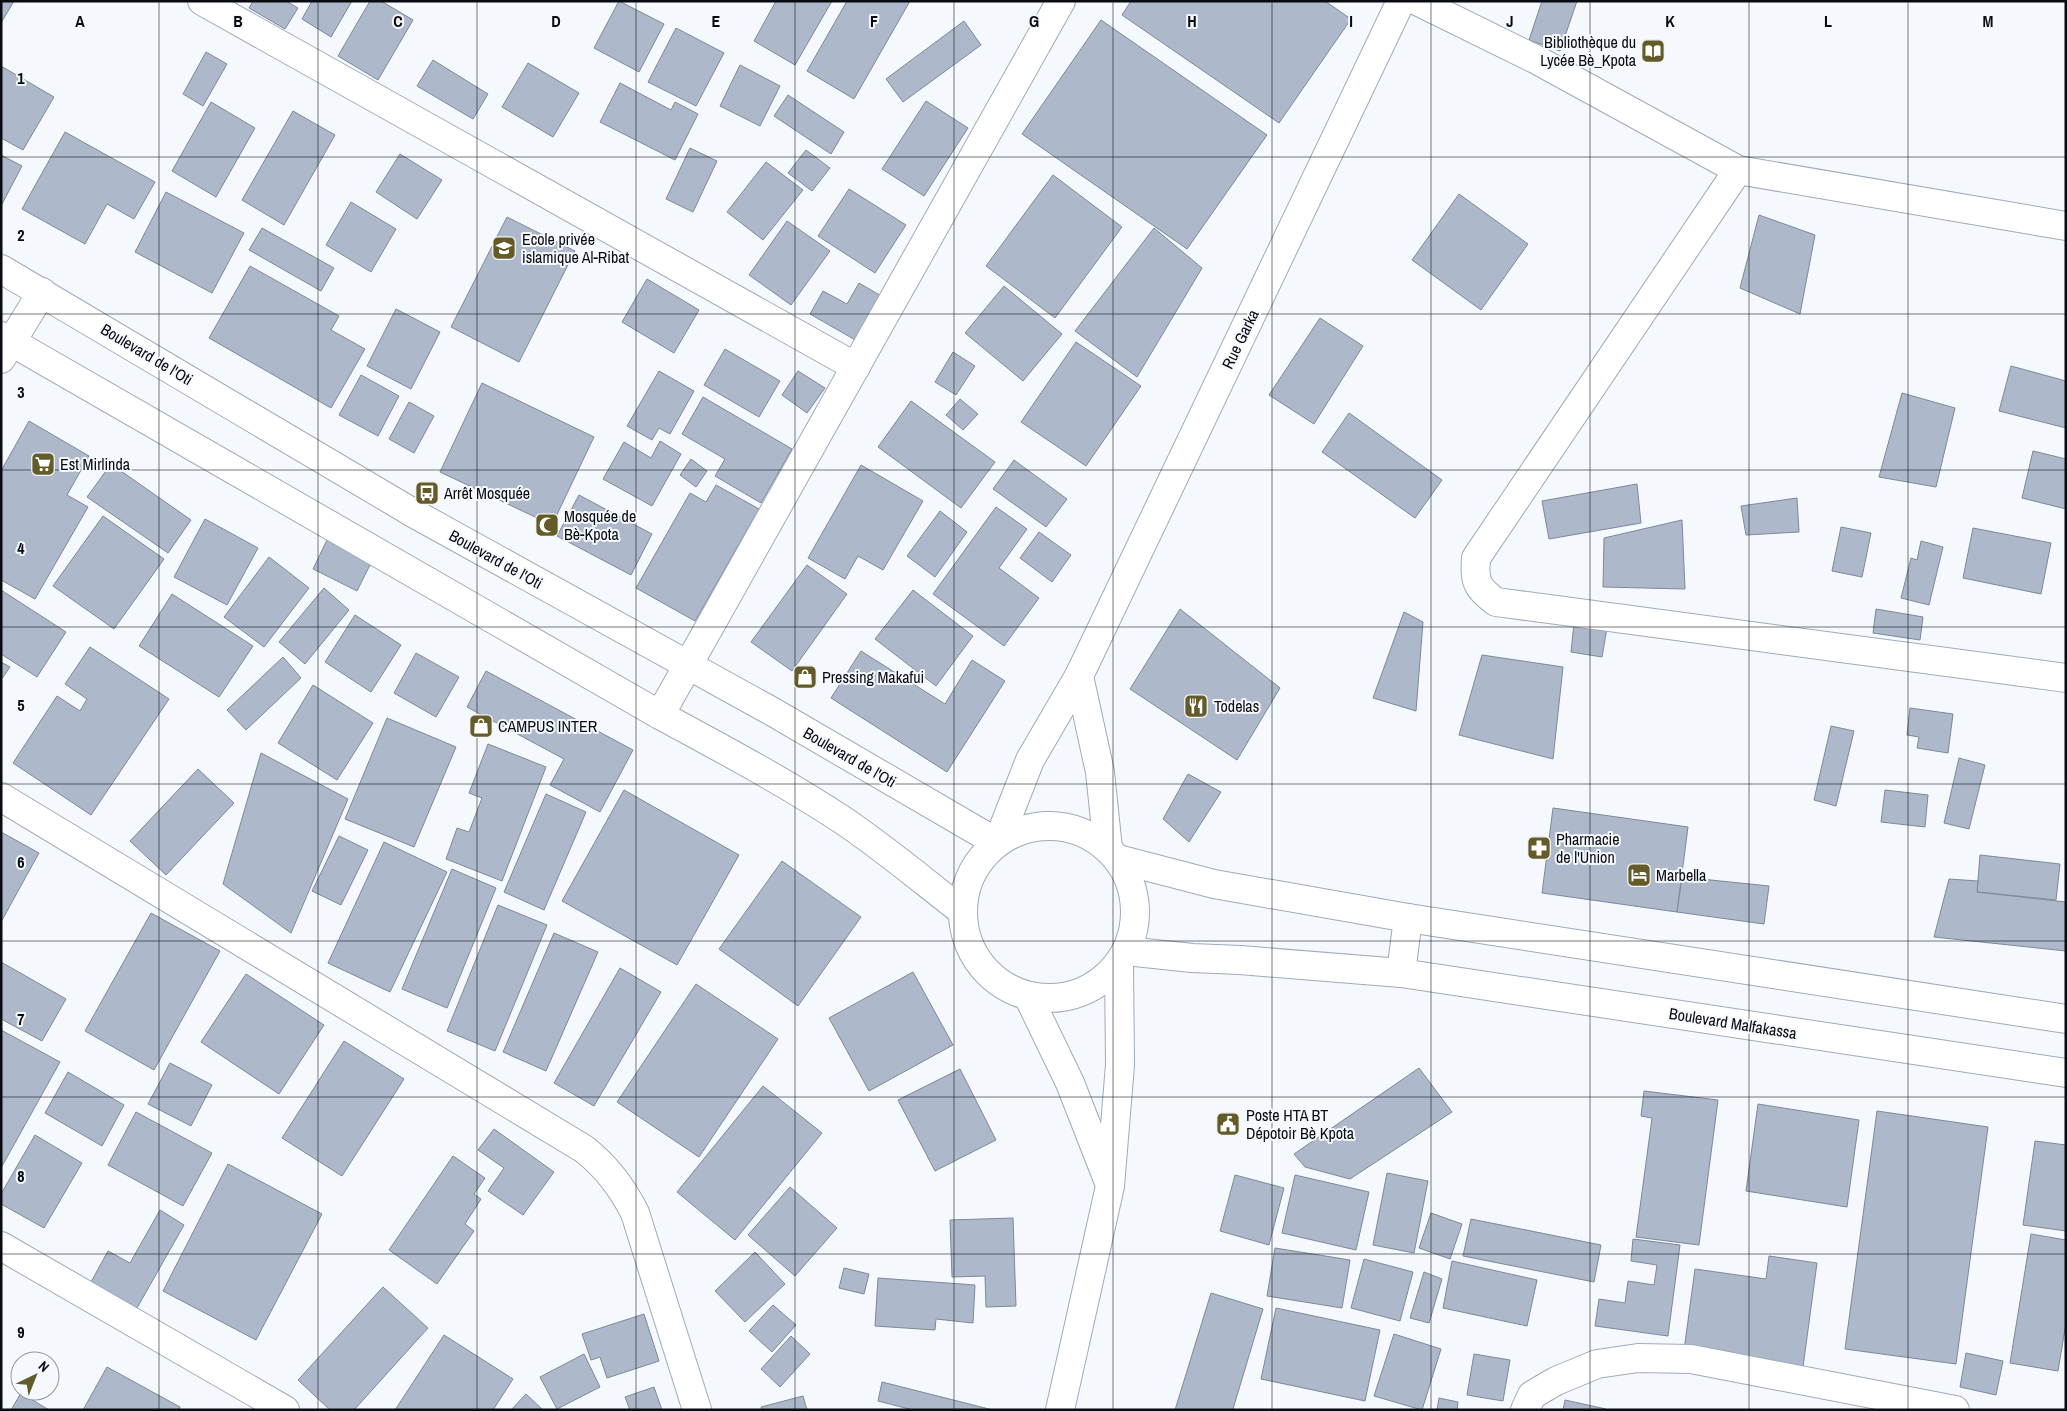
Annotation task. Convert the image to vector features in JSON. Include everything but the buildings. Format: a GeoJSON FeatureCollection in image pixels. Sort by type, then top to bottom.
{"type":"FeatureCollection","features":[{"type":"Feature","properties":{"kind":"street"},"geometry":{"type":"LineString","coordinates":[[202,1],[856,367]]}},
{"type":"Feature","properties":{"kind":"street"},"geometry":{"type":"LineString","coordinates":[[660,715],[1061,1]]}},
{"type":"Feature","properties":{"kind":"street","name":"Rue Garka"},"geometry":{"type":"LineString","coordinates":[[997,841],[1030,760],[1079,676],[1401,1]]}},
{"type":"Feature","properties":{"kind":"street"},"geometry":{"type":"LineString","coordinates":[[1417,1],[1537,60],[1738,170],[2066,226]]}},
{"type":"Feature","properties":{"kind":"street"},"geometry":{"type":"LineString","coordinates":[[1738,170],[1476,558],[1475,573],[1480,590],[1496,602],[2066,678]]}},
{"type":"Feature","properties":{"kind":"street","name":"Boulevard de l'Oti"},"geometry":{"type":"LineString","coordinates":[[1,269],[415,514],[773,712],[997,841]]}},
{"type":"Feature","properties":{"kind":"street"},"geometry":{"type":"LineString","coordinates":[[42,292],[5,346],[660,715],[767,773],[893,856],[962,911]]}},
{"type":"Feature","properties":{"kind":"street"},"geometry":{"type":"LineString","coordinates":[[1079,676],[1100,772],[1113,854]]}},
{"type":"Feature","properties":{"kind":"street"},"geometry":{"type":"LineString","coordinates":[[1,797],[576,1144],[602,1162],[627,1196],[635,1213],[698,1410]]}},
{"type":"Feature","properties":{"kind":"street"},"geometry":{"type":"LineString","coordinates":[[1055,825],[1084,832],[1113,854],[1130,881],[1135,904],[1134,928],[1123,957],[1107,977],[1090,988],[1070,996],[1050,999],[1028,996],[1007,988],[988,974],[974,956],[965,934],[962,911],[965,885],[977,861],[997,841],[1026,827],[1055,825]]}},
{"type":"Feature","properties":{"kind":"street"},"geometry":{"type":"LineString","coordinates":[[1113,854],[1214,884],[1408,918],[2066,1019]]}},
{"type":"Feature","properties":{"kind":"street"},"geometry":{"type":"LineString","coordinates":[[1401,973],[1408,918]]}},
{"type":"Feature","properties":{"kind":"street"},"geometry":{"type":"LineString","coordinates":[[1060,1410],[1110,1186],[1120,1064],[1123,957]]}},
{"type":"Feature","properties":{"kind":"street","name":"Boulevard Malfakassa"},"geometry":{"type":"LineString","coordinates":[[1123,957],[1240,960],[1401,973],[2066,1073]]}},
{"type":"Feature","properties":{"kind":"street"},"geometry":{"type":"LineString","coordinates":[[1028,996],[1070,1083],[1110,1186]]}},
{"type":"Feature","properties":{"kind":"street"},"geometry":{"type":"LineString","coordinates":[[1,1246],[285,1410]]}},
{"type":"Feature","properties":{"kind":"street"},"geometry":{"type":"LineString","coordinates":[[1526,1410],[1532,1395],[1556,1381],[1597,1364],[1638,1358],[1690,1359],[1955,1410]]}},
{"type":"Feature","properties":{"kind":"place","name":"Bibliothèque du Lycée Bè_Kpota"},"geometry":{"type":"Point","coordinates":[1653,51]}},
{"type":"Feature","properties":{"kind":"place","name":"Ecole privée islamique Al-Ribat"},"geometry":{"type":"Point","coordinates":[504,248]}},
{"type":"Feature","properties":{"kind":"place","name":"Est Mirlinda"},"geometry":{"type":"Point","coordinates":[43,464]}},
{"type":"Feature","properties":{"kind":"place","name":"Arrêt Mosquée"},"geometry":{"type":"Point","coordinates":[427,493]}},
{"type":"Feature","properties":{"kind":"place","name":"Mosquée de Bè-Kpota"},"geometry":{"type":"Point","coordinates":[547,525]}},
{"type":"Feature","properties":{"kind":"place","name":"Pressing Makafui"},"geometry":{"type":"Point","coordinates":[805,677]}},
{"type":"Feature","properties":{"kind":"place","name":"Todelas"},"geometry":{"type":"Point","coordinates":[1196,706]}},
{"type":"Feature","properties":{"kind":"place","name":"CAMPUS INTER"},"geometry":{"type":"Point","coordinates":[481,726]}},
{"type":"Feature","properties":{"kind":"place","name":"Pharmacie de l'Union"},"geometry":{"type":"Point","coordinates":[1539,848]}},
{"type":"Feature","properties":{"kind":"place","name":"Marbella"},"geometry":{"type":"Point","coordinates":[1639,875]}},
{"type":"Feature","properties":{"kind":"place","name":"Poste HTA BT Dépotoir Bè Kpota"},"geometry":{"type":"Point","coordinates":[1228,1124]}}]}
